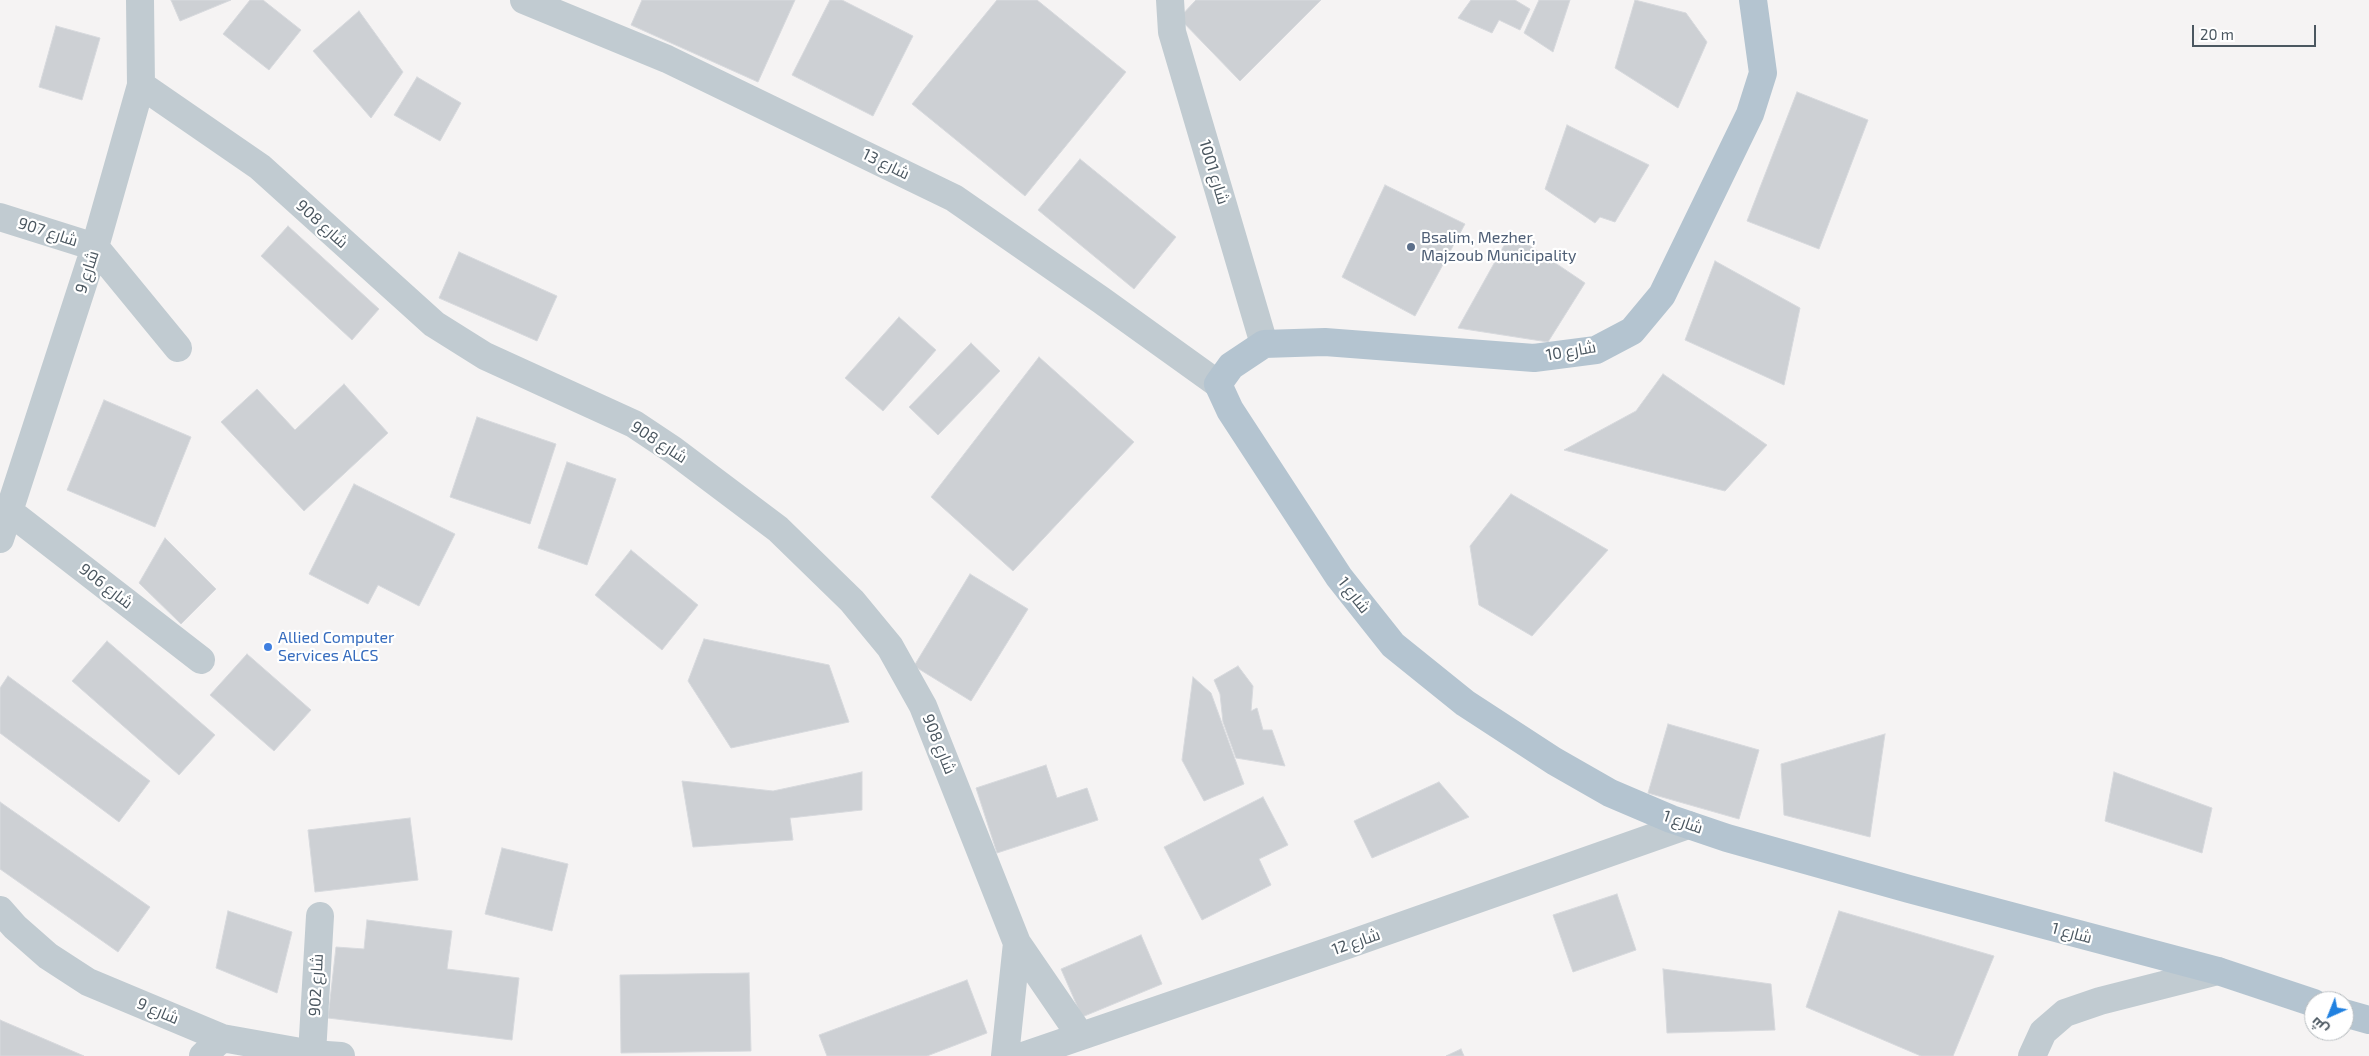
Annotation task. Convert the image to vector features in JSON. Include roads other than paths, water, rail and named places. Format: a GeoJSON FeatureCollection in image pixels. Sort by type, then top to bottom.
{"type":"FeatureCollection","features":[{"type":"Feature","properties":{"kind":"main road","name":"شارع 10"},"geometry":{"type":"LineString","coordinates":[[1264,344],[1325,342],[1534,358],[1596,350],[1632,331],[1662,295],[1750,114],[1763,72],[1753,0]]}},
{"type":"Feature","properties":{"kind":"main road"},"geometry":{"type":"LineString","coordinates":[[1218,384],[1230,366],[1264,344]]}},
{"type":"Feature","properties":{"kind":"main road","name":"شارع 1"},"geometry":{"type":"LineString","coordinates":[[1218,384],[1230,410],[1334,570],[1393,645],[1465,702],[1554,761],[1610,793],[1688,825],[1909,889],[2218,971],[2304,1000]]}},
{"type":"Feature","properties":{"kind":"main road"},"geometry":{"type":"LineString","coordinates":[[2354,1016],[2369,1020]]}},
{"type":"Feature","properties":{"kind":"street","name":"شارع 9"},"geometry":{"type":"LineString","coordinates":[[0,539],[95,247],[141,85],[140,0]]}},
{"type":"Feature","properties":{"kind":"street","name":"شارع 13"},"geometry":{"type":"LineString","coordinates":[[524,0],[676,64],[954,198],[1102,300],[1218,384]]}},
{"type":"Feature","properties":{"kind":"street","name":"شارع 1001"},"geometry":{"type":"LineString","coordinates":[[1170,0],[1172,32],[1264,344]]}},
{"type":"Feature","properties":{"kind":"street","name":"شارع 908"},"geometry":{"type":"LineString","coordinates":[[141,85],[260,167],[434,324],[485,356],[634,424],[673,450],[778,529],[846,594],[890,647],[923,706],[1017,943],[1080,1035]]}},
{"type":"Feature","properties":{"kind":"street","name":"شارع 907"},"geometry":{"type":"LineString","coordinates":[[0,217],[95,247]]}},
{"type":"Feature","properties":{"kind":"street"},"geometry":{"type":"LineString","coordinates":[[95,247],[178,348]]}},
{"type":"Feature","properties":{"kind":"street","name":"شارع 906"},"geometry":{"type":"LineString","coordinates":[[10,512],[201,660]]}},
{"type":"Feature","properties":{"kind":"street","name":"شارع 12"},"geometry":{"type":"LineString","coordinates":[[1023,1056],[1350,944],[1688,825]]}},
{"type":"Feature","properties":{"kind":"street","name":"شارع 9"},"geometry":{"type":"LineString","coordinates":[[0,910],[15,927],[48,956],[88,982],[212,1047],[342,1056]]}},
{"type":"Feature","properties":{"kind":"street","name":"شارع 902"},"geometry":{"type":"LineString","coordinates":[[312,1054],[320,916]]}},
{"type":"Feature","properties":{"kind":"street","name":"شارع 908"},"geometry":{"type":"LineString","coordinates":[[1005,1056],[1017,943]]}},
{"type":"Feature","properties":{"kind":"street"},"geometry":{"type":"LineString","coordinates":[[2032,1056],[2043,1032],[2065,1013],[2100,1001],[2218,971]]}},
{"type":"Feature","properties":{"kind":"place","name":"Bsalim, Mezher, Majzoub Municipality"},"geometry":{"type":"Point","coordinates":[1411,247]}},
{"type":"Feature","properties":{"kind":"place","name":"Allied Computer Services ALCS"},"geometry":{"type":"Point","coordinates":[268,647]}}]}
